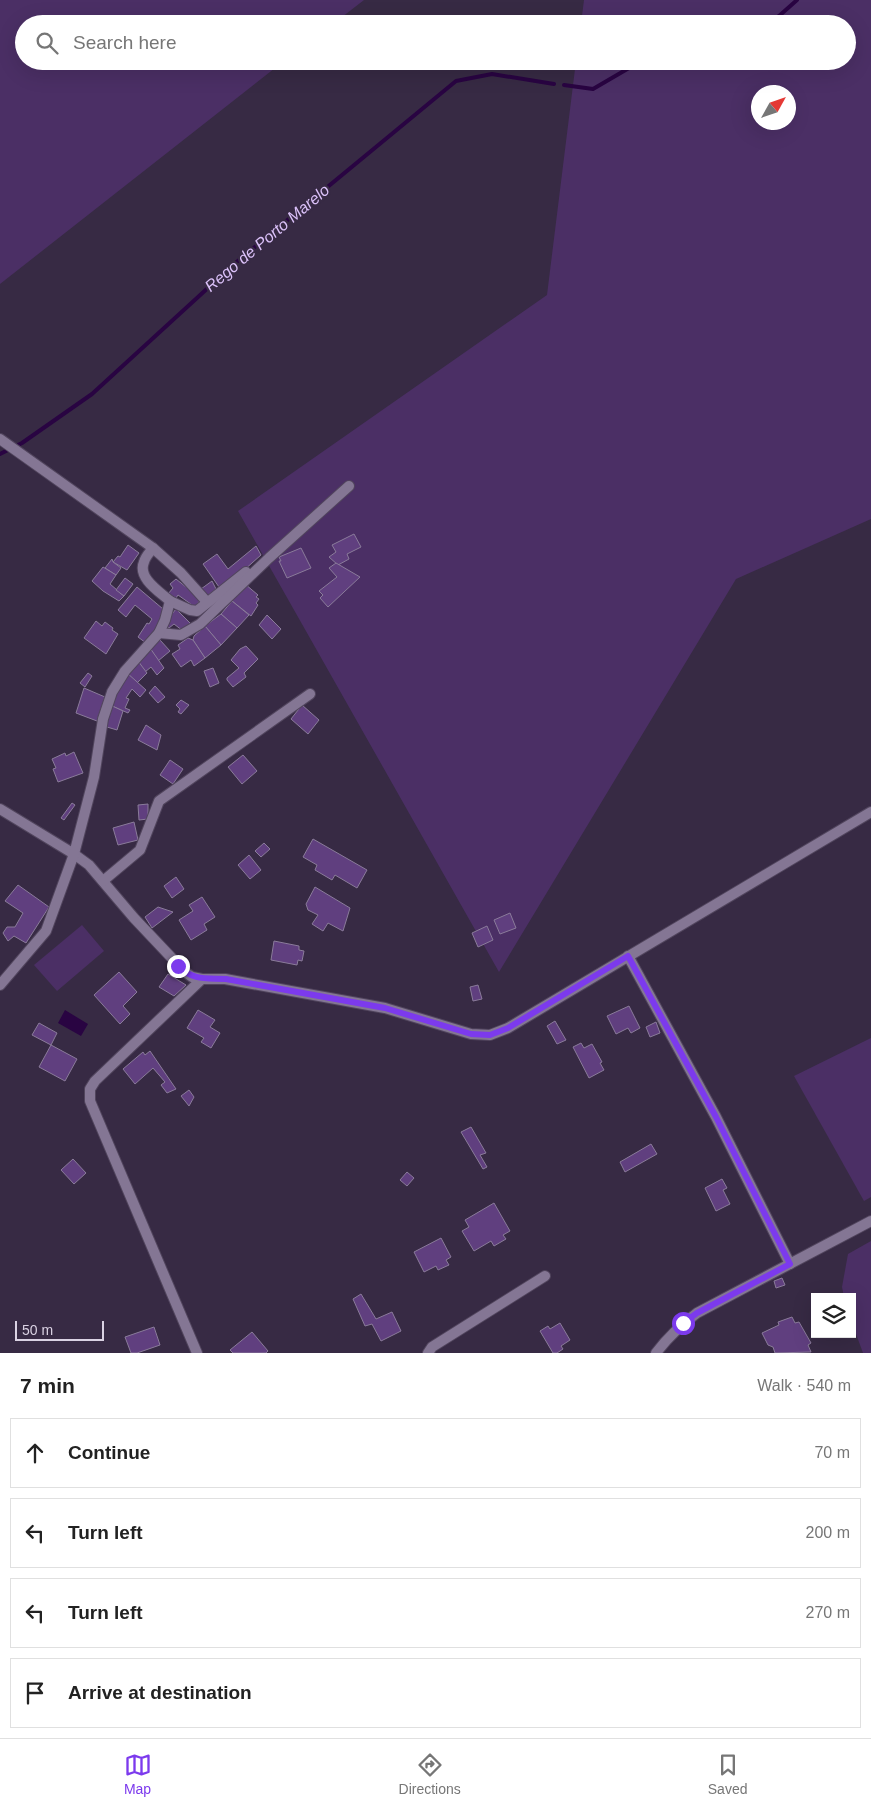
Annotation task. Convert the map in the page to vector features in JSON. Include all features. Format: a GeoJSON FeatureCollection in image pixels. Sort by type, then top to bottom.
{"type":"FeatureCollection","features":[{"type":"Feature","properties":{"kind":"street"},"geometry":{"type":"LineString","coordinates":[[3,441],[24,454],[153,548],[181,573],[208,602]]}},
{"type":"Feature","properties":{"kind":"street"},"geometry":{"type":"LineString","coordinates":[[159,632],[181,635],[200,624],[269,558],[349,486]]}},
{"type":"Feature","properties":{"kind":"street"},"geometry":{"type":"LineString","coordinates":[[153,548],[143,563],[144,576],[170,601],[197,611],[258,563],[269,558]]}},
{"type":"Feature","properties":{"kind":"street"},"geometry":{"type":"LineString","coordinates":[[0,985],[46,931],[74,854],[94,777],[103,719],[112,692],[125,671],[159,632],[170,601]]}},
{"type":"Feature","properties":{"kind":"street"},"geometry":{"type":"LineString","coordinates":[[103,881],[140,850],[159,801],[310,694]]}},
{"type":"Feature","properties":{"kind":"street"},"geometry":{"type":"LineString","coordinates":[[0,809],[89,865],[178,966],[192,977],[226,979],[385,1008],[466,1032],[490,1035],[508,1028],[871,812]]}},
{"type":"Feature","properties":{"kind":"street"},"geometry":{"type":"LineString","coordinates":[[628,956],[716,1117],[790,1264]]}},
{"type":"Feature","properties":{"kind":"street"},"geometry":{"type":"LineString","coordinates":[[197,1353],[90,1101],[90,1089],[95,1081],[202,979]]}},
{"type":"Feature","properties":{"kind":"street"},"geometry":{"type":"LineString","coordinates":[[656,1353],[678,1328],[697,1313],[871,1221]]}},
{"type":"Feature","properties":{"kind":"street"},"geometry":{"type":"LineString","coordinates":[[428,1353],[432,1347],[545,1276]]}},
{"type":"Feature","properties":{"kind":"shaded area"},"geometry":{"type":"Polygon","coordinates":[[[0,0],[364,0],[345,15],[15,15],[15,70],[273,70],[0,284],[0,0]]]}},
{"type":"Feature","properties":{"kind":"shaded area"},"geometry":{"type":"Polygon","coordinates":[[[584,0],[871,0],[871,519],[736,579],[499,972],[238,511],[547,295],[575,70],[856,70],[856,15],[582,15],[584,0]]]}},
{"type":"Feature","properties":{"kind":"shaded area"},"geometry":{"type":"Polygon","coordinates":[[[82,925],[104,951],[57,991],[34,965],[82,925]]]}},
{"type":"Feature","properties":{"kind":"shaded area"},"geometry":{"type":"Polygon","coordinates":[[[65,1010],[88,1024],[81,1036],[58,1023],[65,1010]]]}},
{"type":"Feature","properties":{"kind":"shaded area"},"geometry":{"type":"Polygon","coordinates":[[[871,1038],[871,1197],[864,1201],[794,1076],[871,1038]]]}},
{"type":"Feature","properties":{"kind":"shaded area"},"geometry":{"type":"Polygon","coordinates":[[[871,1241],[871,1353],[863,1353],[856,1334],[856,1293],[843,1293],[842,1287],[848,1254],[871,1241]]]}},
{"type":"Feature","properties":{"kind":"building"},"geometry":{"type":"Polygon","coordinates":[[[354,534],[361,547],[347,554],[349,559],[338,565],[329,557],[336,552],[332,545],[354,534]]]}},
{"type":"Feature","properties":{"kind":"building"},"geometry":{"type":"Polygon","coordinates":[[[128,545],[139,553],[127,570],[113,562],[118,556],[120,557],[128,545]]]}},
{"type":"Feature","properties":{"kind":"building"},"geometry":{"type":"Polygon","coordinates":[[[256,546],[261,555],[243,571],[219,587],[203,564],[217,554],[228,569],[256,546]]]}},
{"type":"Feature","properties":{"kind":"building"},"geometry":{"type":"Polygon","coordinates":[[[301,548],[311,568],[287,578],[279,557],[301,548]]]}},
{"type":"Feature","properties":{"kind":"building"},"geometry":{"type":"Polygon","coordinates":[[[112,559],[121,568],[116,575],[105,568],[112,559]]]}},
{"type":"Feature","properties":{"kind":"building"},"geometry":{"type":"Polygon","coordinates":[[[336,563],[360,577],[328,607],[320,598],[323,595],[319,591],[337,577],[329,568],[336,563]]]}},
{"type":"Feature","properties":{"kind":"building"},"geometry":{"type":"Polygon","coordinates":[[[103,567],[116,575],[110,584],[124,596],[119,601],[92,581],[103,567]]]}},
{"type":"Feature","properties":{"kind":"building"},"geometry":{"type":"Polygon","coordinates":[[[125,578],[133,584],[124,596],[116,590],[125,578]]]}},
{"type":"Feature","properties":{"kind":"building"},"geometry":{"type":"Polygon","coordinates":[[[176,579],[201,599],[195,607],[178,595],[176,598],[168,594],[173,588],[170,584],[176,579]]]}},
{"type":"Feature","properties":{"kind":"building"},"geometry":{"type":"Polygon","coordinates":[[[212,581],[216,589],[206,597],[201,589],[212,581]]]}},
{"type":"Feature","properties":{"kind":"building"},"geometry":{"type":"Polygon","coordinates":[[[245,584],[258,595],[256,597],[259,599],[256,603],[258,605],[251,616],[232,601],[245,584]]]}},
{"type":"Feature","properties":{"kind":"building"},"geometry":{"type":"Polygon","coordinates":[[[137,587],[163,609],[164,616],[146,643],[138,637],[152,619],[135,605],[126,617],[118,610],[137,587]]]}},
{"type":"Feature","properties":{"kind":"building"},"geometry":{"type":"Polygon","coordinates":[[[232,601],[249,615],[237,628],[221,614],[232,601]]]}},
{"type":"Feature","properties":{"kind":"building"},"geometry":{"type":"Polygon","coordinates":[[[176,609],[193,626],[183,631],[174,624],[169,628],[164,624],[176,609]]]}},
{"type":"Feature","properties":{"kind":"building"},"geometry":{"type":"Polygon","coordinates":[[[221,614],[237,628],[221,645],[205,626],[221,614]]]}},
{"type":"Feature","properties":{"kind":"building"},"geometry":{"type":"Polygon","coordinates":[[[267,615],[281,629],[272,639],[259,625],[267,615]]]}},
{"type":"Feature","properties":{"kind":"building"},"geometry":{"type":"Polygon","coordinates":[[[96,621],[102,626],[105,622],[118,634],[106,654],[84,638],[96,621]]]}},
{"type":"Feature","properties":{"kind":"building"},"geometry":{"type":"Polygon","coordinates":[[[205,626],[221,645],[205,658],[193,640],[194,636],[205,626]]]}},
{"type":"Feature","properties":{"kind":"building"},"geometry":{"type":"Polygon","coordinates":[[[188,638],[193,640],[205,658],[194,666],[191,660],[181,667],[172,654],[180,649],[178,645],[188,638]]]}},
{"type":"Feature","properties":{"kind":"building"},"geometry":{"type":"Polygon","coordinates":[[[160,640],[170,651],[158,661],[150,648],[160,640]]]}},
{"type":"Feature","properties":{"kind":"building"},"geometry":{"type":"Polygon","coordinates":[[[246,646],[258,659],[244,673],[246,677],[233,687],[227,678],[239,668],[231,660],[240,649],[246,646]]]}},
{"type":"Feature","properties":{"kind":"building"},"geometry":{"type":"Polygon","coordinates":[[[150,648],[164,668],[157,675],[151,667],[145,672],[138,661],[150,648]]]}},
{"type":"Feature","properties":{"kind":"building"},"geometry":{"type":"Polygon","coordinates":[[[138,661],[147,673],[137,683],[126,672],[138,661]]]}},
{"type":"Feature","properties":{"kind":"building"},"geometry":{"type":"Polygon","coordinates":[[[213,668],[219,683],[210,687],[204,671],[213,668]]]}},
{"type":"Feature","properties":{"kind":"building"},"geometry":{"type":"Polygon","coordinates":[[[126,672],[146,690],[140,697],[132,689],[126,698],[129,699],[125,708],[130,710],[128,713],[110,705],[126,672]]]}},
{"type":"Feature","properties":{"kind":"building"},"geometry":{"type":"Polygon","coordinates":[[[88,673],[92,676],[85,687],[80,683],[88,673]]]}},
{"type":"Feature","properties":{"kind":"building"},"geometry":{"type":"Polygon","coordinates":[[[155,686],[165,697],[158,703],[149,693],[155,686]]]}},
{"type":"Feature","properties":{"kind":"building"},"geometry":{"type":"Polygon","coordinates":[[[84,688],[105,697],[97,721],[76,713],[84,688]]]}},
{"type":"Feature","properties":{"kind":"building"},"geometry":{"type":"Polygon","coordinates":[[[181,700],[189,705],[181,714],[178,712],[180,709],[176,705],[181,700]]]}},
{"type":"Feature","properties":{"kind":"building"},"geometry":{"type":"Polygon","coordinates":[[[110,705],[123,711],[117,730],[107,727],[110,705]]]}},
{"type":"Feature","properties":{"kind":"building"},"geometry":{"type":"Polygon","coordinates":[[[302,705],[319,720],[308,734],[291,719],[302,705]]]}},
{"type":"Feature","properties":{"kind":"building"},"geometry":{"type":"Polygon","coordinates":[[[146,725],[161,735],[157,750],[138,740],[146,725]]]}},
{"type":"Feature","properties":{"kind":"building"},"geometry":{"type":"Polygon","coordinates":[[[74,752],[83,773],[58,782],[53,769],[56,768],[52,759],[65,753],[66,756],[74,752]]]}},
{"type":"Feature","properties":{"kind":"building"},"geometry":{"type":"Polygon","coordinates":[[[243,755],[257,771],[242,784],[228,767],[243,755]]]}},
{"type":"Feature","properties":{"kind":"building"},"geometry":{"type":"Polygon","coordinates":[[[170,760],[183,769],[173,784],[160,775],[170,760]]]}},
{"type":"Feature","properties":{"kind":"building"},"geometry":{"type":"Polygon","coordinates":[[[72,803],[75,805],[64,820],[61,818],[72,803]]]}},
{"type":"Feature","properties":{"kind":"building"},"geometry":{"type":"Polygon","coordinates":[[[148,804],[148,819],[139,820],[138,805],[148,804]]]}},
{"type":"Feature","properties":{"kind":"building"},"geometry":{"type":"Polygon","coordinates":[[[134,822],[138,840],[118,845],[113,828],[134,822]]]}},
{"type":"Feature","properties":{"kind":"building"},"geometry":{"type":"Polygon","coordinates":[[[313,839],[367,870],[357,888],[335,875],[332,880],[315,870],[317,865],[303,857],[313,839]]]}},
{"type":"Feature","properties":{"kind":"building"},"geometry":{"type":"Polygon","coordinates":[[[264,843],[270,849],[261,857],[255,851],[264,843]]]}},
{"type":"Feature","properties":{"kind":"building"},"geometry":{"type":"Polygon","coordinates":[[[249,855],[261,870],[250,879],[238,865],[249,855]]]}},
{"type":"Feature","properties":{"kind":"building"},"geometry":{"type":"Polygon","coordinates":[[[176,877],[184,889],[172,898],[164,886],[176,877]]]}},
{"type":"Feature","properties":{"kind":"building"},"geometry":{"type":"Polygon","coordinates":[[[18,885],[49,907],[26,943],[14,936],[8,941],[3,933],[7,927],[15,927],[23,913],[5,901],[18,885]]]}},
{"type":"Feature","properties":{"kind":"building"},"geometry":{"type":"Polygon","coordinates":[[[315,887],[350,908],[343,931],[328,923],[323,931],[312,924],[318,915],[308,910],[306,904],[315,887]]]}},
{"type":"Feature","properties":{"kind":"building"},"geometry":{"type":"Polygon","coordinates":[[[202,897],[215,917],[204,924],[207,930],[191,940],[179,920],[193,911],[189,905],[202,897]]]}},
{"type":"Feature","properties":{"kind":"building"},"geometry":{"type":"Polygon","coordinates":[[[158,907],[173,912],[152,928],[145,917],[158,907]]]}},
{"type":"Feature","properties":{"kind":"building"},"geometry":{"type":"Polygon","coordinates":[[[510,913],[516,928],[500,934],[494,920],[510,913]]]}},
{"type":"Feature","properties":{"kind":"building"},"geometry":{"type":"Polygon","coordinates":[[[487,926],[493,940],[478,947],[472,933],[487,926]]]}},
{"type":"Feature","properties":{"kind":"building"},"geometry":{"type":"Polygon","coordinates":[[[274,941],[299,946],[299,950],[304,951],[302,961],[298,960],[297,965],[271,960],[274,941]]]}},
{"type":"Feature","properties":{"kind":"building"},"geometry":{"type":"Polygon","coordinates":[[[119,972],[137,992],[123,1006],[130,1014],[120,1024],[94,995],[119,972]]]}},
{"type":"Feature","properties":{"kind":"building"},"geometry":{"type":"Polygon","coordinates":[[[168,974],[186,985],[174,996],[159,987],[168,974]]]}},
{"type":"Feature","properties":{"kind":"building"},"geometry":{"type":"Polygon","coordinates":[[[478,985],[482,999],[473,1001],[470,987],[478,985]]]}},
{"type":"Feature","properties":{"kind":"building"},"geometry":{"type":"Polygon","coordinates":[[[629,1006],[640,1028],[631,1033],[628,1028],[616,1034],[607,1016],[629,1006]]]}},
{"type":"Feature","properties":{"kind":"building"},"geometry":{"type":"Polygon","coordinates":[[[198,1010],[215,1020],[210,1027],[220,1033],[211,1048],[201,1042],[204,1038],[187,1028],[198,1010]]]}},
{"type":"Feature","properties":{"kind":"building"},"geometry":{"type":"Polygon","coordinates":[[[555,1021],[566,1040],[557,1044],[547,1026],[555,1021]]]}},
{"type":"Feature","properties":{"kind":"building"},"geometry":{"type":"Polygon","coordinates":[[[656,1022],[660,1033],[650,1037],[646,1027],[656,1022]]]}},
{"type":"Feature","properties":{"kind":"building"},"geometry":{"type":"Polygon","coordinates":[[[39,1023],[57,1033],[51,1045],[32,1035],[39,1023]]]}},
{"type":"Feature","properties":{"kind":"building"},"geometry":{"type":"Polygon","coordinates":[[[581,1043],[584,1048],[592,1044],[602,1062],[600,1063],[604,1070],[589,1078],[573,1047],[581,1043]]]}},
{"type":"Feature","properties":{"kind":"building"},"geometry":{"type":"Polygon","coordinates":[[[51,1045],[77,1059],[65,1081],[39,1067],[51,1045]]]}},
{"type":"Feature","properties":{"kind":"building"},"geometry":{"type":"Polygon","coordinates":[[[150,1051],[176,1089],[167,1093],[161,1085],[165,1082],[153,1068],[135,1084],[123,1069],[143,1052],[145,1055],[150,1051]]]}},
{"type":"Feature","properties":{"kind":"building"},"geometry":{"type":"Polygon","coordinates":[[[189,1090],[194,1097],[189,1106],[181,1096],[189,1090]]]}},
{"type":"Feature","properties":{"kind":"building"},"geometry":{"type":"Polygon","coordinates":[[[471,1127],[486,1153],[480,1155],[487,1167],[483,1169],[461,1132],[471,1127]]]}},
{"type":"Feature","properties":{"kind":"building"},"geometry":{"type":"Polygon","coordinates":[[[651,1144],[657,1154],[625,1172],[620,1162],[651,1144]]]}},
{"type":"Feature","properties":{"kind":"building"},"geometry":{"type":"Polygon","coordinates":[[[73,1159],[86,1173],[74,1184],[61,1170],[73,1159]]]}},
{"type":"Feature","properties":{"kind":"building"},"geometry":{"type":"Polygon","coordinates":[[[407,1172],[414,1178],[407,1186],[400,1180],[407,1172]]]}},
{"type":"Feature","properties":{"kind":"building"},"geometry":{"type":"Polygon","coordinates":[[[722,1179],[727,1188],[723,1190],[730,1204],[716,1211],[705,1188],[722,1179]]]}},
{"type":"Feature","properties":{"kind":"building"},"geometry":{"type":"Polygon","coordinates":[[[494,1203],[510,1231],[503,1235],[506,1239],[494,1246],[491,1241],[474,1251],[462,1231],[469,1227],[465,1220],[494,1203]]]}},
{"type":"Feature","properties":{"kind":"building"},"geometry":{"type":"Polygon","coordinates":[[[441,1238],[451,1257],[446,1260],[449,1265],[438,1270],[436,1266],[424,1272],[414,1252],[441,1238]]]}},
{"type":"Feature","properties":{"kind":"building"},"geometry":{"type":"Polygon","coordinates":[[[782,1278],[785,1285],[776,1288],[774,1281],[782,1278]]]}},
{"type":"Feature","properties":{"kind":"building"},"geometry":{"type":"Polygon","coordinates":[[[361,1294],[376,1319],[392,1312],[401,1331],[381,1341],[372,1324],[365,1326],[353,1299],[361,1294]]]}},
{"type":"Feature","properties":{"kind":"building"},"geometry":{"type":"Polygon","coordinates":[[[792,1317],[795,1323],[799,1322],[811,1343],[808,1345],[811,1352],[775,1353],[773,1347],[768,1345],[762,1333],[779,1325],[778,1322],[792,1317]]]}},
{"type":"Feature","properties":{"kind":"building"},"geometry":{"type":"Polygon","coordinates":[[[560,1323],[570,1340],[561,1346],[563,1349],[553,1353],[540,1331],[548,1326],[550,1329],[560,1323]]]}},
{"type":"Feature","properties":{"kind":"building"},"geometry":{"type":"Polygon","coordinates":[[[154,1327],[160,1345],[137,1353],[131,1353],[125,1337],[154,1327]]]}},
{"type":"Feature","properties":{"kind":"building"},"geometry":{"type":"Polygon","coordinates":[[[252,1332],[268,1351],[266,1353],[233,1353],[230,1350],[252,1332]]]}},
{"type":"Feature","properties":{"kind":"waterway","name":"Rego de Porto Marelo"},"geometry":{"type":"LineString","coordinates":[[780,15],[797,0]]}},
{"type":"Feature","properties":{"kind":"waterway","name":"Rego de Porto Marelo"},"geometry":{"type":"LineString","coordinates":[[564,85],[593,89],[626,70]]}},
{"type":"Feature","properties":{"kind":"waterway","name":"Rego de Porto Marelo"},"geometry":{"type":"LineString","coordinates":[[0,454],[22,443],[92,394],[233,265],[456,81],[492,74],[554,84]]}},
{"type":"Feature","properties":{"kind":"route"},"geometry":{"type":"LineString","coordinates":[[178,966],[192,977],[226,979],[385,1008],[471,1034],[490,1035],[508,1028],[628,956],[716,1117],[790,1264],[697,1313],[683,1323]]}}]}
